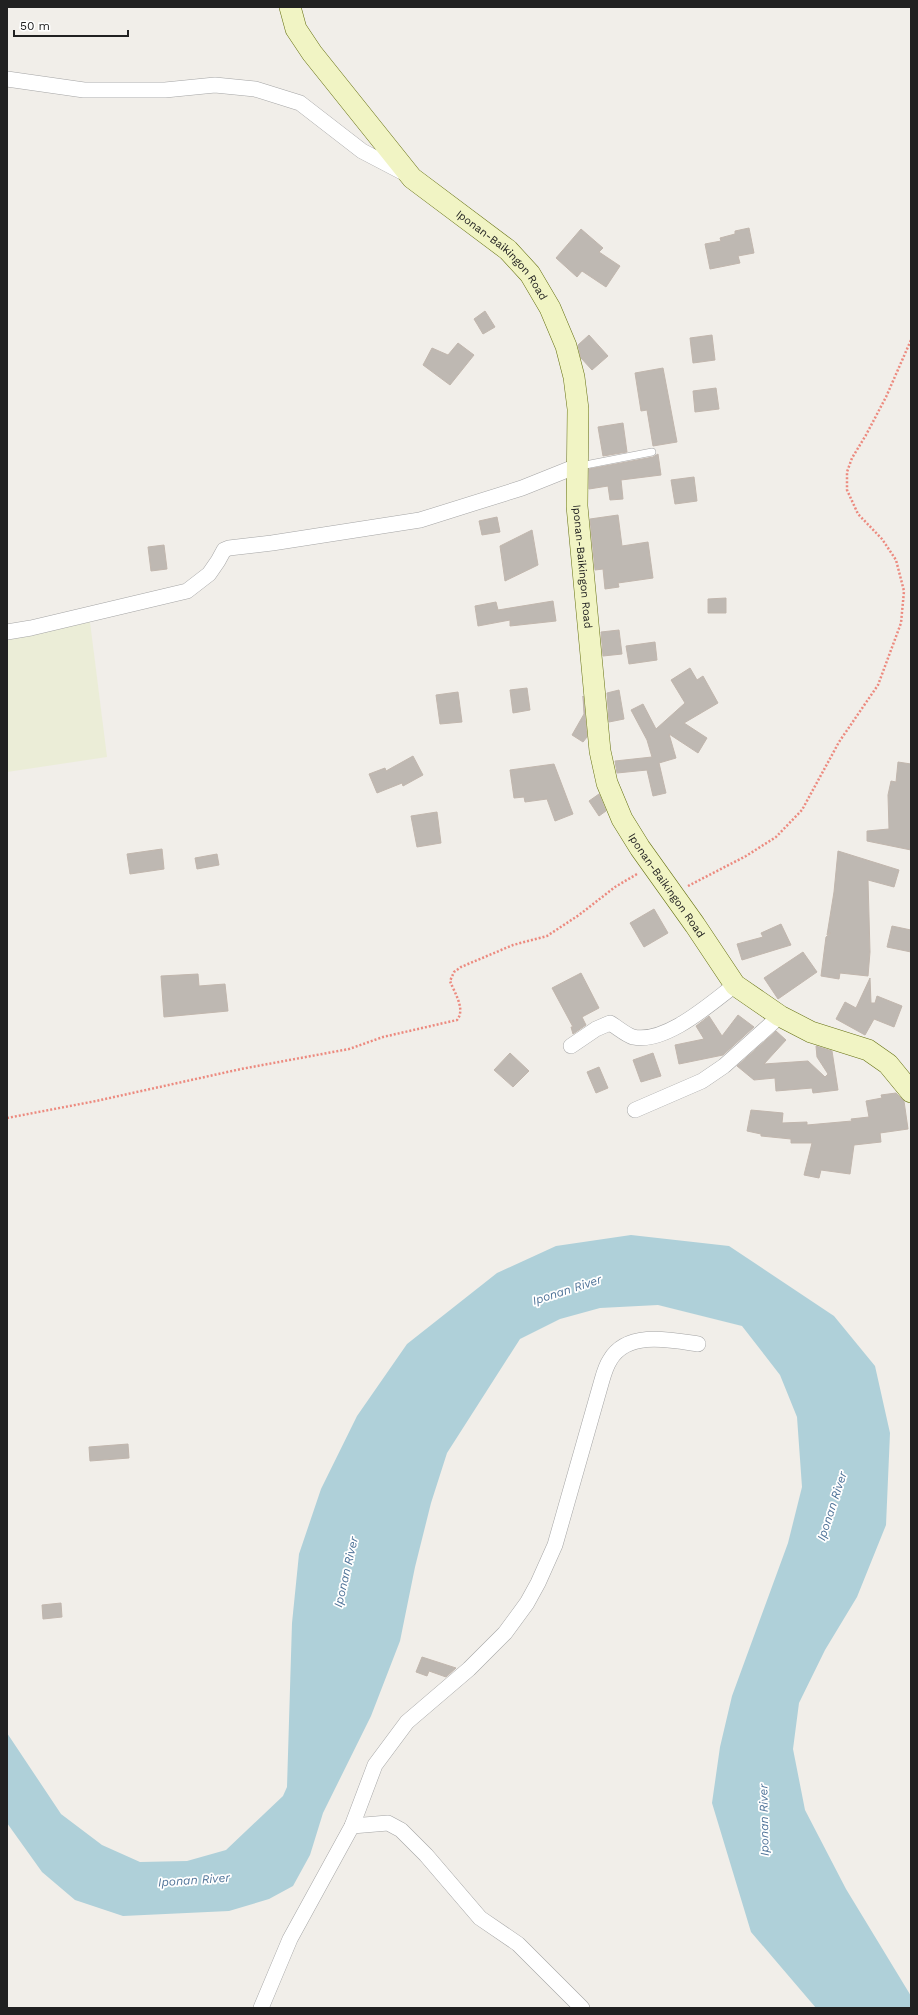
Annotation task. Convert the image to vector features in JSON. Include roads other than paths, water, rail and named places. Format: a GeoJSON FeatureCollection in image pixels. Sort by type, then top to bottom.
{"type":"FeatureCollection","features":[{"type":"Feature","properties":{"kind":"street","name":"Iponan-Baikingon Road"},"geometry":{"type":"LineString","coordinates":[[290,7],[296,29],[312,53],[412,178],[508,250],[530,274],[550,308],[566,346],[574,377],[578,409],[577,506],[600,751],[607,784],[622,818],[651,866],[695,924],[735,985],[780,1016],[811,1032],[868,1050],[888,1064],[911,1092]]}},
{"type":"Feature","properties":{"kind":"street"},"geometry":{"type":"LineString","coordinates":[[7,79],[84,90],[165,90],[215,85],[255,89],[300,103],[362,151],[412,178]]}},
{"type":"Feature","properties":{"kind":"street"},"geometry":{"type":"LineString","coordinates":[[7,632],[31,628],[187,591],[209,574],[218,562],[224,550],[229,548],[272,543],[420,520],[522,488],[577,466]]}},
{"type":"Feature","properties":{"kind":"street"},"geometry":{"type":"LineString","coordinates":[[571,1046],[596,1028],[610,1023],[633,1037],[652,1036],[680,1026],[735,985]]}},
{"type":"Feature","properties":{"kind":"street"},"geometry":{"type":"LineString","coordinates":[[635,1110],[702,1081],[724,1066],[780,1016]]}},
{"type":"Feature","properties":{"kind":"street"},"geometry":{"type":"LineString","coordinates":[[261,2008],[290,1939],[352,1826],[375,1765],[407,1722],[469,1669],[505,1633],[531,1596],[555,1544],[602,1380],[610,1358],[623,1347],[640,1340],[662,1338],[698,1344]]}},
{"type":"Feature","properties":{"kind":"street"},"geometry":{"type":"LineString","coordinates":[[352,1826],[388,1823],[401,1830],[426,1855],[480,1918],[518,1944],[582,2008]]}},
{"type":"Feature","properties":{"kind":"lane"},"geometry":{"type":"LineString","coordinates":[[577,466],[652,452]]}},
{"type":"Feature","properties":{"kind":"water","name":"Iponan River"},"geometry":{"type":"Polygon","coordinates":[[[631,1235],[729,1246],[834,1316],[875,1366],[890,1433],[886,1525],[857,1597],[825,1650],[799,1703],[793,1749],[805,1810],[846,1889],[911,1996],[911,2008],[816,2008],[751,1932],[712,1803],[720,1747],[732,1696],[788,1543],[802,1487],[797,1417],[780,1375],[742,1326],[658,1305],[600,1308],[560,1319],[520,1339],[447,1453],[431,1503],[415,1567],[400,1641],[371,1716],[323,1813],[310,1855],[293,1886],[269,1899],[229,1911],[123,1916],[75,1900],[42,1872],[7,1823],[7,1733],[61,1814],[102,1845],[140,1862],[187,1861],[226,1850],[283,1796],[287,1787],[292,1623],[299,1554],[321,1489],[357,1416],[407,1344],[497,1273],[556,1246],[631,1235]]]}}]}
